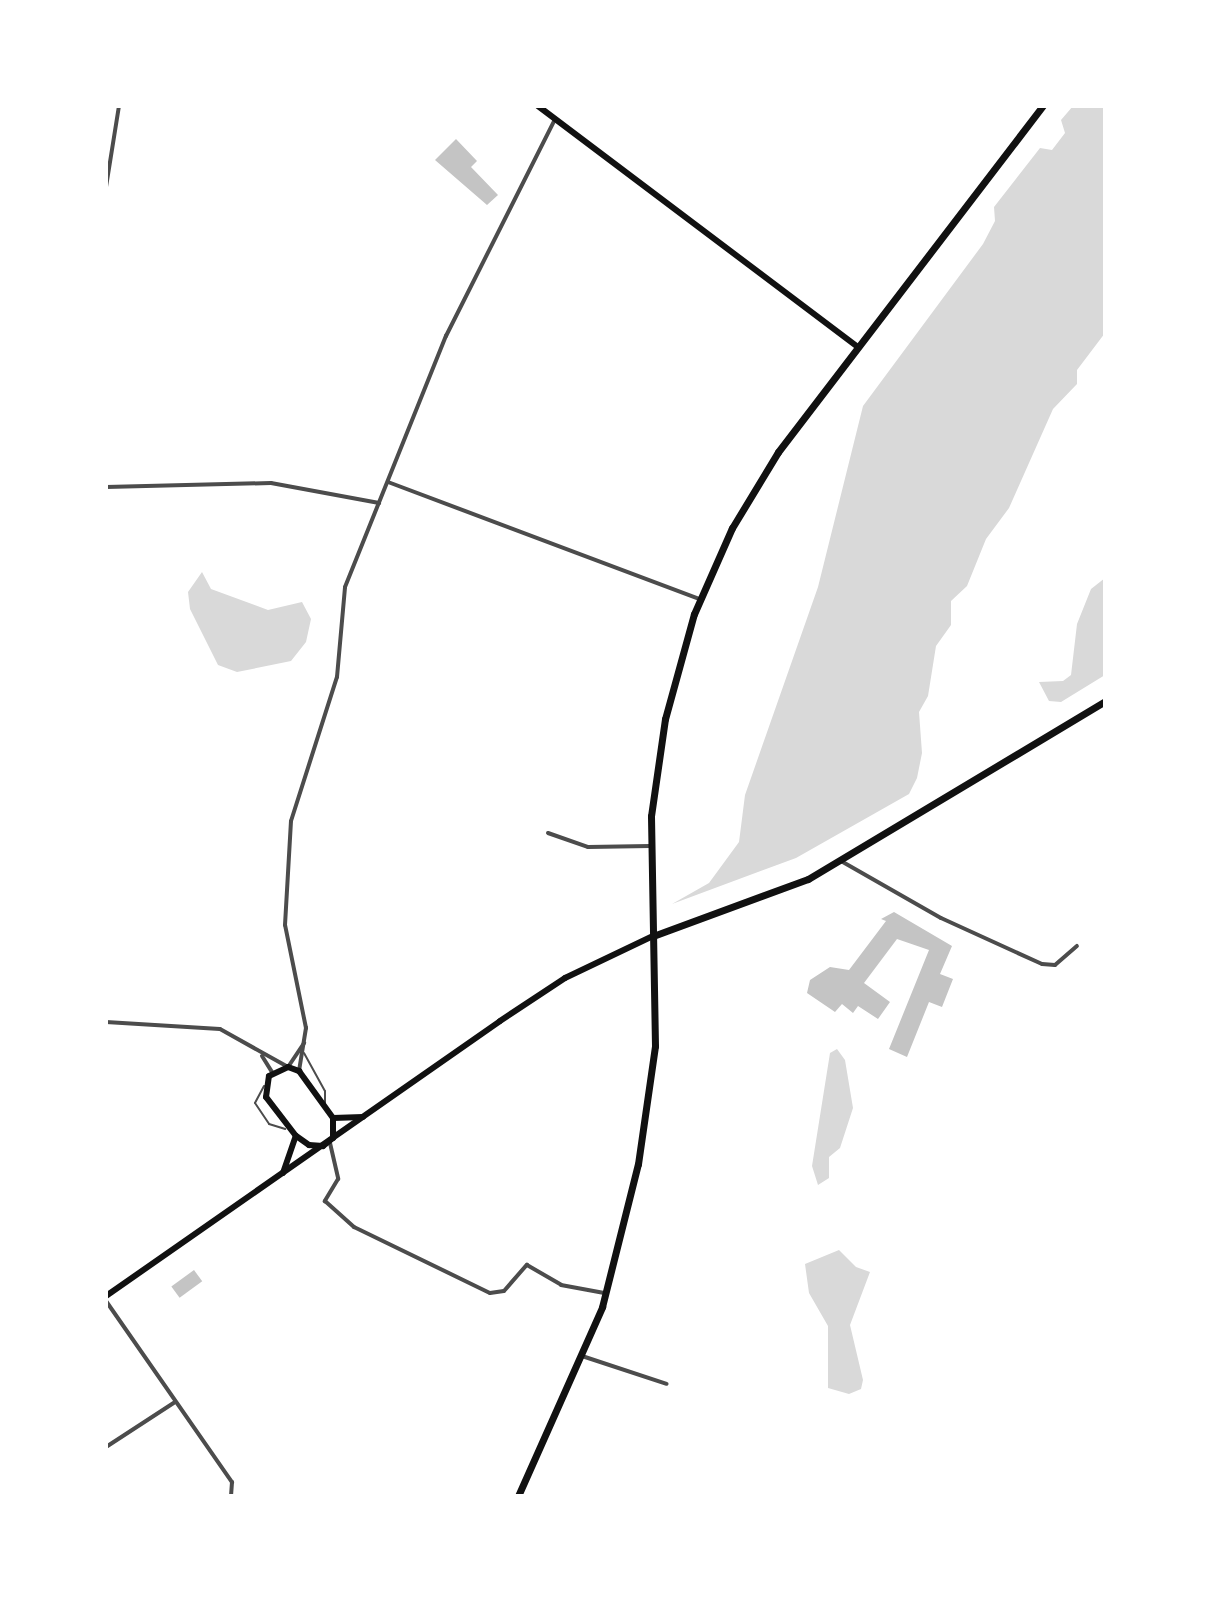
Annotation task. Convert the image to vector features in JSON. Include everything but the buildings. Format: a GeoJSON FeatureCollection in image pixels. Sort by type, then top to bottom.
{"type":"FeatureCollection","features":[{"type":"Feature","properties":{"kind":"main road"},"geometry":{"type":"LineString","coordinates":[[538,106],[857,346]]}},
{"type":"Feature","properties":{"kind":"main road"},"geometry":{"type":"LineString","coordinates":[[518,1496],[582,1356],[607,1293],[646,1112],[655,1046],[650,846],[665,719],[700,599],[762,478],[857,346],[1043,106]]}},
{"type":"Feature","properties":{"kind":"main road"},"geometry":{"type":"LineString","coordinates":[[106,1298],[565,978],[653,936],[774,894],[841,861],[1105,701]]}},
{"type":"Feature","properties":{"kind":"main road"},"geometry":{"type":"LineString","coordinates":[[288,1067],[299,1071],[333,1118],[330,1143],[313,1147],[290,1129],[264,1086],[272,1072],[288,1067]]}},
{"type":"Feature","properties":{"kind":"main road"},"geometry":{"type":"LineString","coordinates":[[333,1118],[367,1116]]}},
{"type":"Feature","properties":{"kind":"main road"},"geometry":{"type":"LineString","coordinates":[[281,1176],[296,1136]]}},
{"type":"Feature","properties":{"kind":"street"},"geometry":{"type":"LineString","coordinates":[[106,187],[119,106]]}},
{"type":"Feature","properties":{"kind":"street"},"geometry":{"type":"LineString","coordinates":[[299,1071],[304,1043],[285,925],[291,821],[337,677],[345,587],[484,251],[555,119]]}},
{"type":"Feature","properties":{"kind":"street"},"geometry":{"type":"LineString","coordinates":[[388,482],[700,599]]}},
{"type":"Feature","properties":{"kind":"street"},"geometry":{"type":"LineString","coordinates":[[106,487],[271,483],[379,503]]}},
{"type":"Feature","properties":{"kind":"street"},"geometry":{"type":"LineString","coordinates":[[548,833],[588,847],[650,846]]}},
{"type":"Feature","properties":{"kind":"street"},"geometry":{"type":"LineString","coordinates":[[841,861],[941,918],[1042,964],[1055,965],[1077,946]]}},
{"type":"Feature","properties":{"kind":"street"},"geometry":{"type":"LineString","coordinates":[[106,1022],[220,1029],[288,1067],[304,1043]]}},
{"type":"Feature","properties":{"kind":"street"},"geometry":{"type":"LineString","coordinates":[[261,1054],[272,1072]]}},
{"type":"Feature","properties":{"kind":"street"},"geometry":{"type":"LineString","coordinates":[[330,1143],[338,1179],[325,1201],[354,1227],[490,1293],[504,1291],[527,1265],[561,1285],[607,1293]]}},
{"type":"Feature","properties":{"kind":"street"},"geometry":{"type":"LineString","coordinates":[[106,1298],[232,1482],[231,1496]]}},
{"type":"Feature","properties":{"kind":"street"},"geometry":{"type":"LineString","coordinates":[[582,1356],[667,1384]]}},
{"type":"Feature","properties":{"kind":"street"},"geometry":{"type":"LineString","coordinates":[[106,1447],[175,1402]]}},
{"type":"Feature","properties":{"kind":"lane"},"geometry":{"type":"LineString","coordinates":[[303,1052],[310,1072],[325,1091],[324,1106]]}},
{"type":"Feature","properties":{"kind":"lane"},"geometry":{"type":"LineString","coordinates":[[299,1071],[310,1072]]}},
{"type":"Feature","properties":{"kind":"lane"},"geometry":{"type":"LineString","coordinates":[[264,1086],[255,1103],[269,1124],[290,1129]]}},
{"type":"Feature","properties":{"kind":"shaded area"},"geometry":{"type":"Polygon","coordinates":[[[1073,106],[1105,106],[1105,333],[1077,370],[1077,384],[1053,409],[1009,508],[986,539],[967,586],[951,601],[951,625],[936,646],[928,696],[919,712],[922,753],[917,778],[909,794],[796,858],[672,904],[709,883],[739,842],[745,795],[818,587],[863,406],[983,244],[995,221],[994,207],[1040,148],[1052,150],[1065,133],[1061,120],[1073,106]]]}},
{"type":"Feature","properties":{"kind":"shaded area"},"geometry":{"type":"Polygon","coordinates":[[[202,572],[211,589],[268,610],[302,602],[311,619],[306,642],[291,661],[237,672],[218,665],[190,609],[188,592],[202,572]]]}},
{"type":"Feature","properties":{"kind":"shaded area"},"geometry":{"type":"Polygon","coordinates":[[[1105,578],[1105,675],[1061,702],[1049,701],[1039,682],[1063,681],[1071,675],[1077,624],[1091,589],[1105,578]]]}},
{"type":"Feature","properties":{"kind":"shaded area"},"geometry":{"type":"Polygon","coordinates":[[[837,1049],[845,1060],[853,1108],[840,1148],[829,1157],[829,1178],[818,1185],[812,1166],[830,1053],[837,1049]]]}},
{"type":"Feature","properties":{"kind":"shaded area"},"geometry":{"type":"Polygon","coordinates":[[[839,1250],[856,1267],[870,1272],[850,1325],[863,1380],[861,1389],[849,1394],[828,1388],[828,1326],[809,1293],[805,1264],[839,1250]]]}}]}
